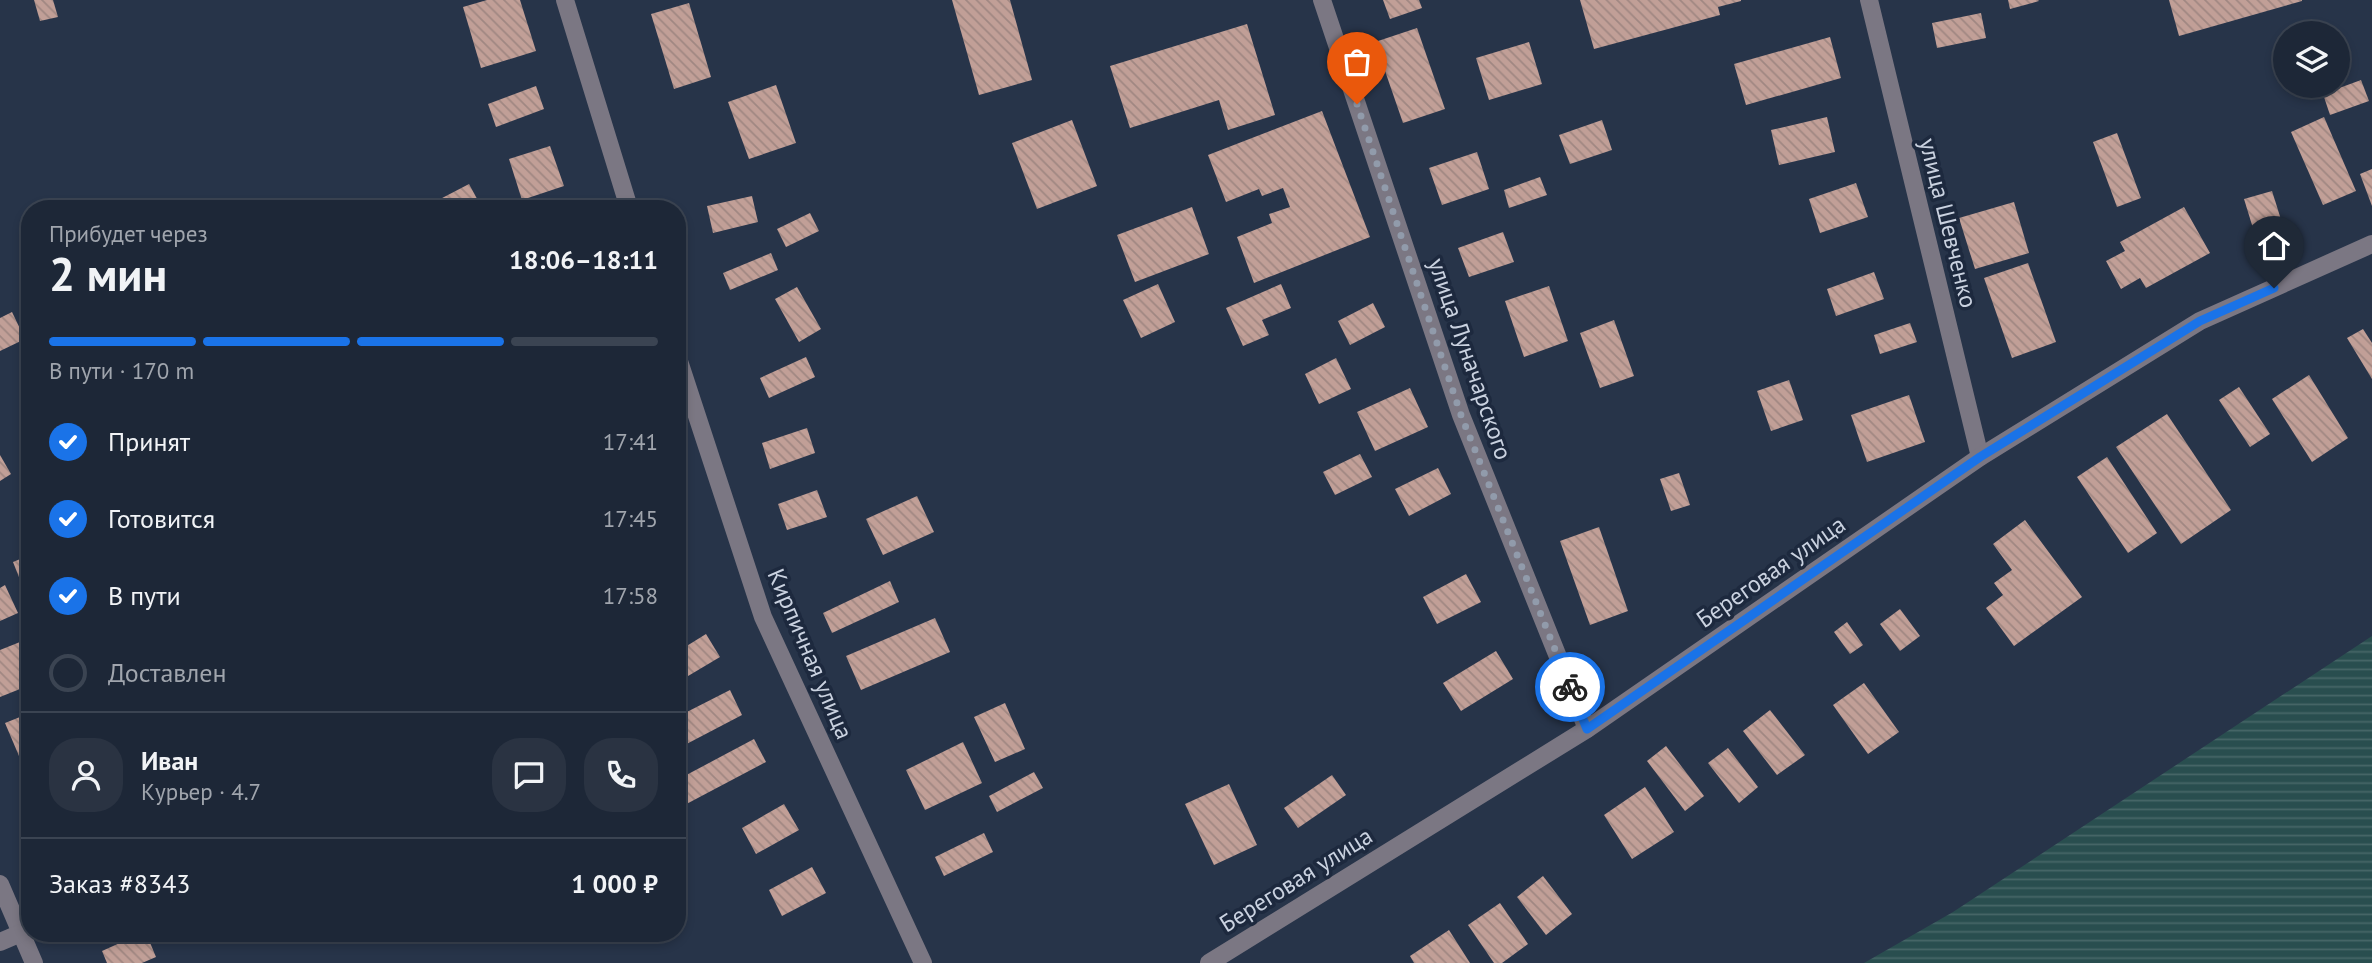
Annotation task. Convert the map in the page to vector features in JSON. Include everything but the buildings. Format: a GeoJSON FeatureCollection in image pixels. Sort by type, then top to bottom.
{"type":"FeatureCollection","features":[{"type":"Feature","properties":{"kind":"street"},"geometry":{"type":"LineString","coordinates":[[565,0],[627,200]]}},
{"type":"Feature","properties":{"kind":"street","name":"улица Луначарского"},"geometry":{"type":"LineString","coordinates":[[1322,0],[1461,415],[1587,729]]}},
{"type":"Feature","properties":{"kind":"street","name":"улица Шевченко"},"geometry":{"type":"LineString","coordinates":[[1869,0],[1980,457]]}},
{"type":"Feature","properties":{"kind":"street","name":"Береговая улица"},"geometry":{"type":"LineString","coordinates":[[1209,963],[1587,729],[1980,457],[2200,321],[2372,244]]}},
{"type":"Feature","properties":{"kind":"street","name":"Кирпичная улица"},"geometry":{"type":"LineString","coordinates":[[686,382],[763,617],[923,963]]}},
{"type":"Feature","properties":{"kind":"street"},"geometry":{"type":"LineString","coordinates":[[0,884],[21,933],[0,942]]}},
{"type":"Feature","properties":{"kind":"street"},"geometry":{"type":"LineString","coordinates":[[25,942],[34,963]]}},
{"type":"Feature","properties":{"kind":"shaded area"},"geometry":{"type":"Polygon","coordinates":[[[2372,636],[2372,963],[1864,963],[1953,912],[2372,636]]]}},
{"type":"Feature","properties":{"kind":"way so far"},"geometry":{"type":"LineString","coordinates":[[1357,104],[1461,415],[1570,687]]}},
{"type":"Feature","properties":{"kind":"route"},"geometry":{"type":"LineString","coordinates":[[1570,687],[1587,729],[1980,457],[2200,321],[2274,288]]}}]}
